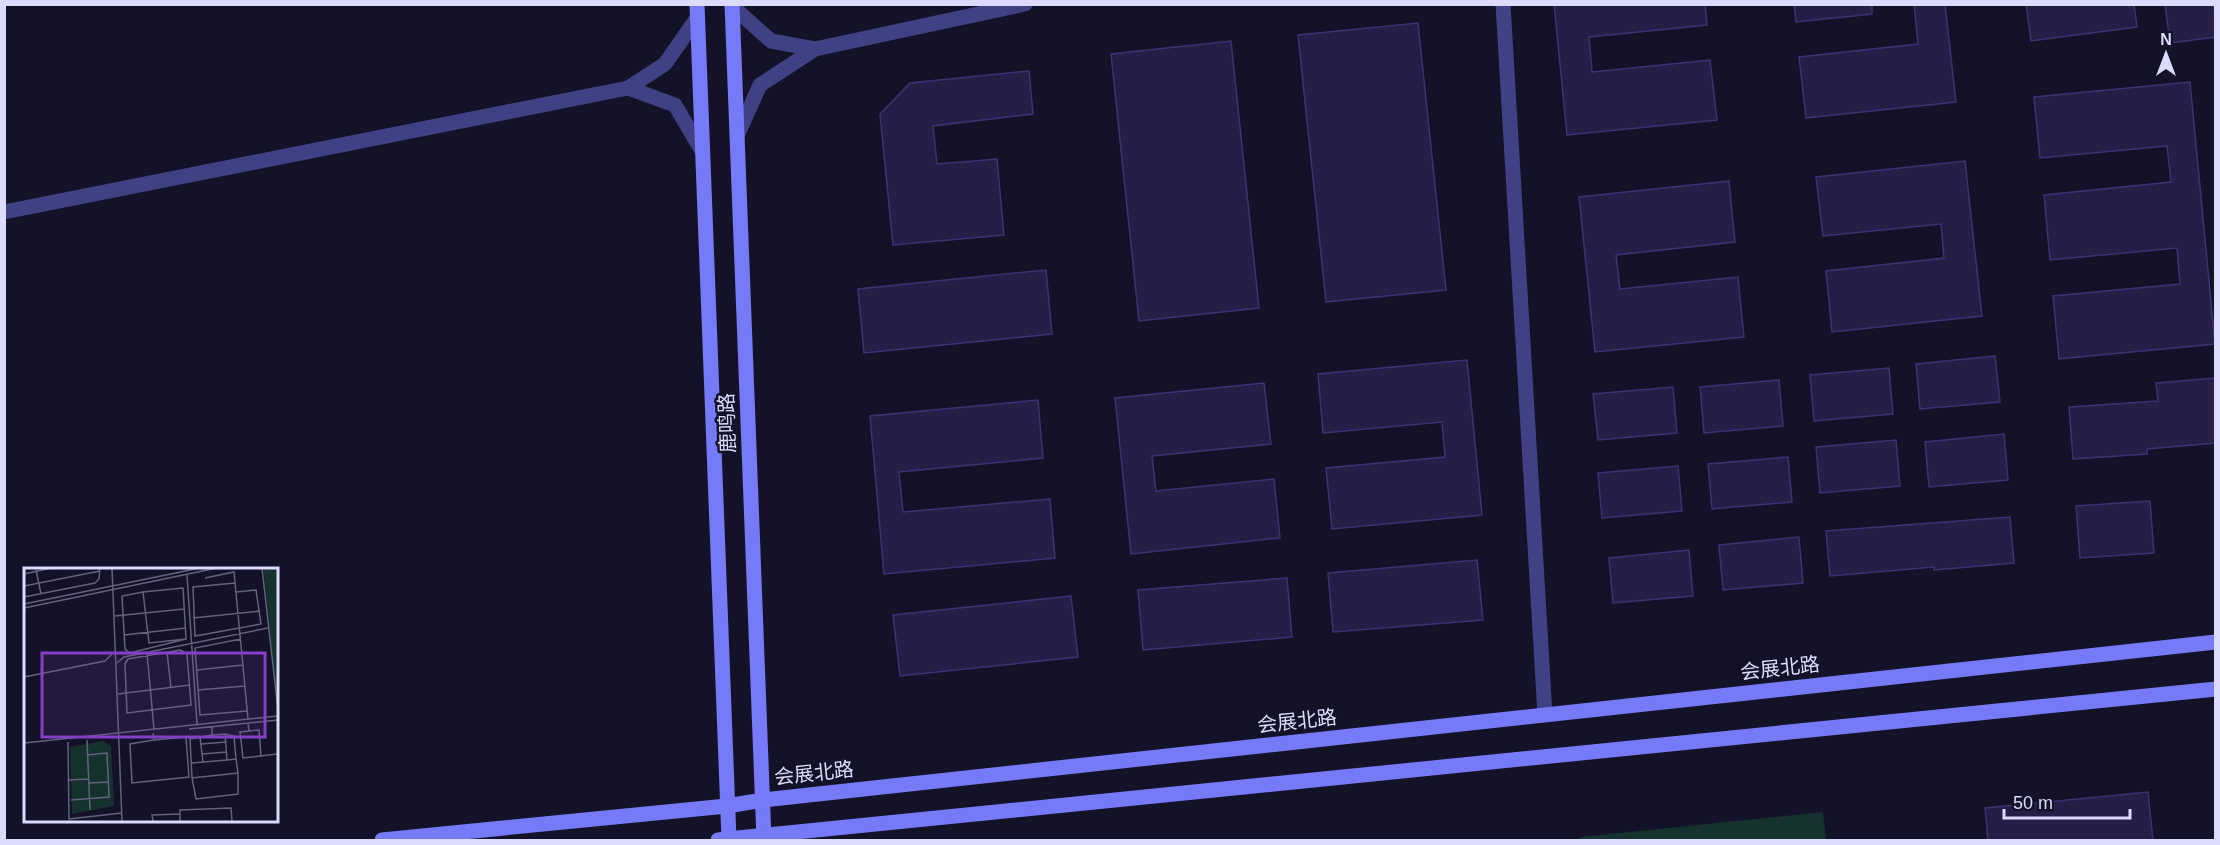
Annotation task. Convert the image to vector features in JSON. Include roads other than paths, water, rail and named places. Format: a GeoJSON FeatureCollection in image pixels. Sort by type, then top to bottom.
{"type":"FeatureCollection","features":[{"type":"Feature","properties":{"kind":"main road","name":"鹿鸣路"},"geometry":{"type":"LineString","coordinates":[[732,5],[764,839]]}},
{"type":"Feature","properties":{"kind":"main road","name":"鹿鸣路"},"geometry":{"type":"LineString","coordinates":[[697,11],[727,806],[725,840]]}},
{"type":"Feature","properties":{"kind":"main road","name":"会展北路"},"geometry":{"type":"LineString","coordinates":[[382,840],[727,806],[763,800],[2216,642]]}},
{"type":"Feature","properties":{"kind":"main road"},"geometry":{"type":"LineString","coordinates":[[725,840],[764,839],[2216,689]]}},
{"type":"Feature","properties":{"kind":"street"},"geometry":{"type":"LineString","coordinates":[[737,136],[760,85],[815,49],[1025,4]]}},
{"type":"Feature","properties":{"kind":"street"},"geometry":{"type":"LineString","coordinates":[[1503,4],[1545,715]]}},
{"type":"Feature","properties":{"kind":"street"},"geometry":{"type":"LineString","coordinates":[[732,5],[771,41],[815,49]]}},
{"type":"Feature","properties":{"kind":"street"},"geometry":{"type":"LineString","coordinates":[[4,212],[628,88],[664,64],[697,11]]}},
{"type":"Feature","properties":{"kind":"street"},"geometry":{"type":"LineString","coordinates":[[628,88],[675,105],[702,152]]}}]}
